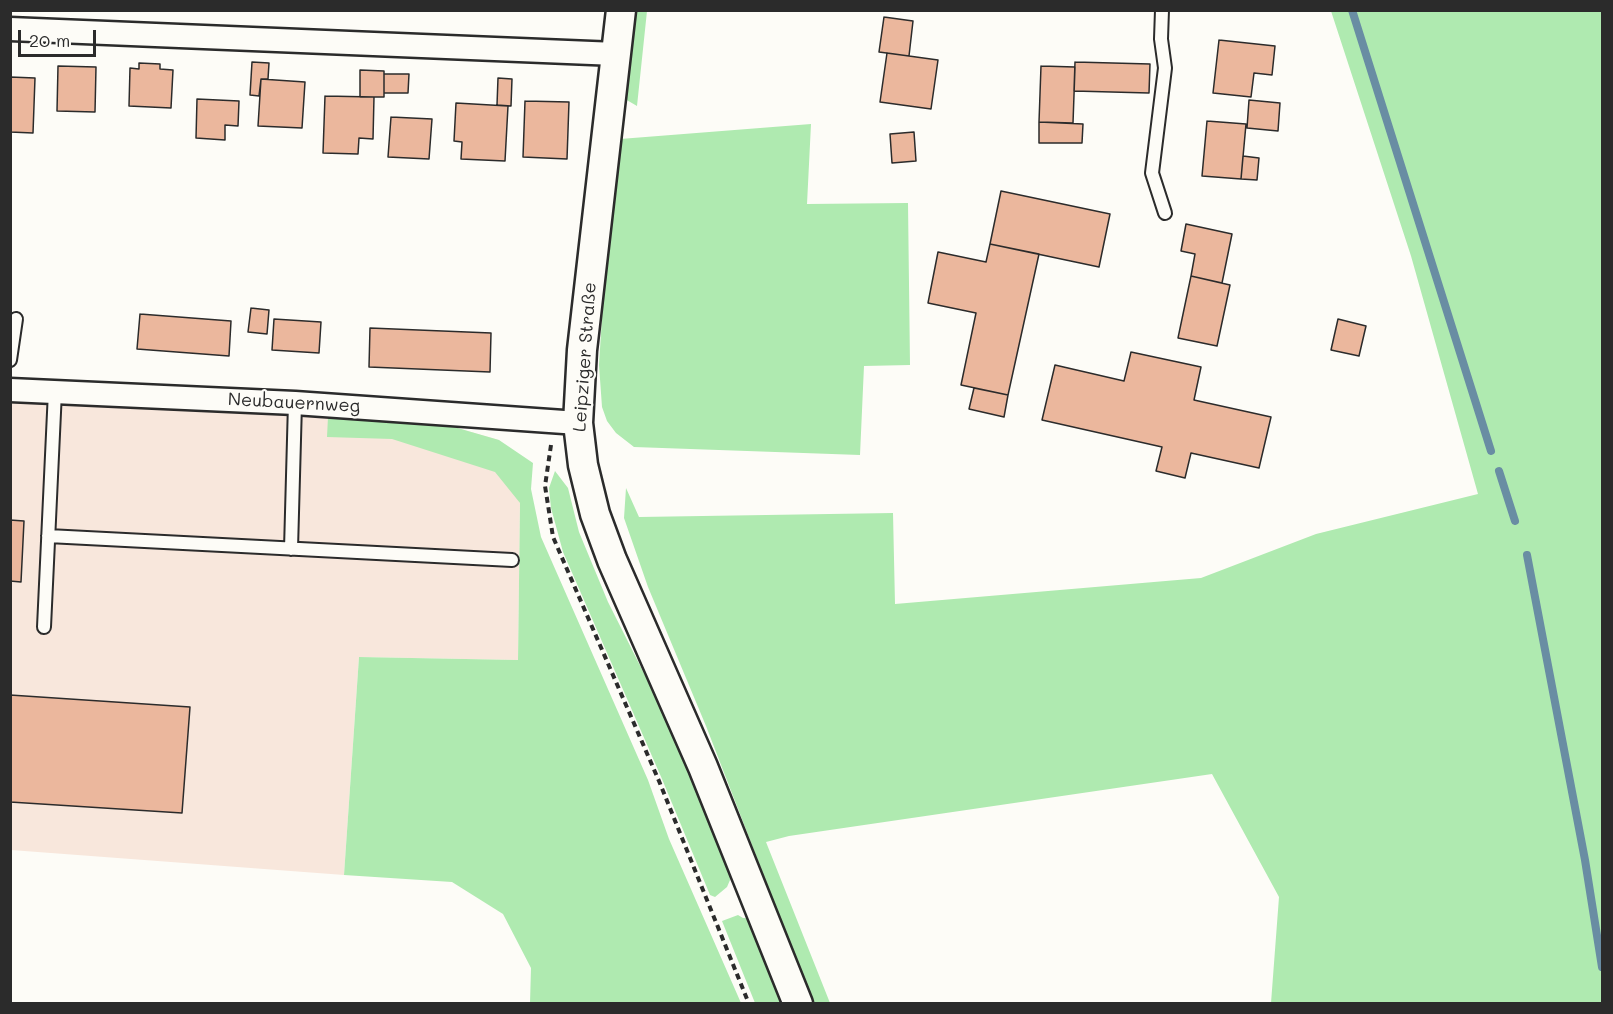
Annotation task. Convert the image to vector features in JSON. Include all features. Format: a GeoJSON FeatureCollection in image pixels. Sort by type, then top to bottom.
{"type":"FeatureCollection","features":[{"type":"Feature","properties":{"kind":"street","name":"Leipziger Straße"},"geometry":{"type":"LineString","coordinates":[[621,10],[582,350],[566,423],[583,465],[595,514],[612,560],[703,767],[798,1004]]}},
{"type":"Feature","properties":{"kind":"street"},"geometry":{"type":"LineString","coordinates":[[10,29],[616,54]]}},
{"type":"Feature","properties":{"kind":"street","name":"Neubauernweg"},"geometry":{"type":"LineString","coordinates":[[10,390],[295,403],[566,423]]}},
{"type":"Feature","properties":{"kind":"lane"},"geometry":{"type":"LineString","coordinates":[[1161,10],[1161,39],[1165,68],[1152,173],[1165,213]]}},
{"type":"Feature","properties":{"kind":"lane"},"geometry":{"type":"LineString","coordinates":[[10,360],[16,318]]}},
{"type":"Feature","properties":{"kind":"lane"},"geometry":{"type":"LineString","coordinates":[[44,627],[55,391]]}},
{"type":"Feature","properties":{"kind":"lane"},"geometry":{"type":"LineString","coordinates":[[291,549],[295,403]]}},
{"type":"Feature","properties":{"kind":"lane"},"geometry":{"type":"LineString","coordinates":[[48,536],[512,560]]}},
{"type":"Feature","properties":{"kind":"path"},"geometry":{"type":"LineString","coordinates":[[566,423],[545,486],[553,537],[659,781],[749,1004]]}},
{"type":"Feature","properties":{"kind":"shaded area"},"geometry":{"type":"Polygon","coordinates":[[[11,402],[328,417],[454,427],[499,440],[520,503],[518,660],[359,657],[344,875],[11,850],[11,402]]]}},
{"type":"Feature","properties":{"kind":"green space"},"geometry":{"type":"Polygon","coordinates":[[[633,11],[647,11],[637,106],[625,99],[633,11]]]}},
{"type":"Feature","properties":{"kind":"green space"},"geometry":{"type":"Polygon","coordinates":[[[1331,11],[1602,11],[1602,1003],[1271,1003],[1279,897],[1212,774],[789,836],[766,842],[830,1003],[813,1003],[706,726],[648,587],[624,518],[626,488],[639,517],[893,513],[895,604],[1201,578],[1316,534],[1478,494],[1411,256],[1331,11]]]}},
{"type":"Feature","properties":{"kind":"green space"},"geometry":{"type":"Polygon","coordinates":[[[811,124],[807,204],[908,203],[910,365],[864,366],[860,455],[634,447],[616,433],[607,421],[602,407],[599,365],[605,269],[620,139],[811,124]]]}},
{"type":"Feature","properties":{"kind":"green space"},"geometry":{"type":"Polygon","coordinates":[[[328,417],[454,427],[499,440],[533,463],[531,489],[541,537],[648,780],[669,839],[741,1003],[530,1003],[531,968],[503,914],[452,882],[344,875],[359,657],[518,660],[520,503],[495,472],[392,439],[327,437],[328,417]]]}},
{"type":"Feature","properties":{"kind":"green space"},"geometry":{"type":"Polygon","coordinates":[[[555,471],[568,488],[579,532],[608,602],[674,733],[733,873],[727,887],[715,897],[710,895],[563,552],[551,508],[549,488],[555,471]]]}},
{"type":"Feature","properties":{"kind":"green space"},"geometry":{"type":"Polygon","coordinates":[[[738,915],[750,918],[786,1003],[755,1003],[722,921],[738,915]]]}},
{"type":"Feature","properties":{"kind":"building"},"geometry":{"type":"Polygon","coordinates":[[[884,17],[913,21],[909,56],[879,52],[884,17]]]}},
{"type":"Feature","properties":{"kind":"building"},"geometry":{"type":"Polygon","coordinates":[[[1219,40],[1275,46],[1272,75],[1254,73],[1251,97],[1213,93],[1219,40]]]}},
{"type":"Feature","properties":{"kind":"building"},"geometry":{"type":"Polygon","coordinates":[[[887,53],[938,60],[931,109],[880,102],[887,53]]]}},
{"type":"Feature","properties":{"kind":"building"},"geometry":{"type":"Polygon","coordinates":[[[252,62],[269,63],[268,79],[261,79],[259,96],[250,95],[252,62]]]}},
{"type":"Feature","properties":{"kind":"building"},"geometry":{"type":"Polygon","coordinates":[[[1075,62],[1150,64],[1149,93],[1074,91],[1075,62]]]}},
{"type":"Feature","properties":{"kind":"building"},"geometry":{"type":"Polygon","coordinates":[[[139,63],[160,64],[160,69],[173,70],[171,108],[129,106],[130,68],[139,69],[139,63]]]}},
{"type":"Feature","properties":{"kind":"building"},"geometry":{"type":"Polygon","coordinates":[[[58,66],[96,67],[95,112],[57,111],[58,66]]]}},
{"type":"Feature","properties":{"kind":"building"},"geometry":{"type":"Polygon","coordinates":[[[1041,66],[1075,67],[1073,123],[1039,122],[1041,66]]]}},
{"type":"Feature","properties":{"kind":"building"},"geometry":{"type":"Polygon","coordinates":[[[360,70],[384,71],[384,97],[360,97],[360,70]]]}},
{"type":"Feature","properties":{"kind":"building"},"geometry":{"type":"Polygon","coordinates":[[[384,74],[409,74],[408,93],[384,93],[384,74]]]}},
{"type":"Feature","properties":{"kind":"building"},"geometry":{"type":"Polygon","coordinates":[[[10,77],[35,78],[33,133],[10,132],[10,77]]]}},
{"type":"Feature","properties":{"kind":"building"},"geometry":{"type":"Polygon","coordinates":[[[498,78],[512,79],[511,106],[497,105],[498,78]]]}},
{"type":"Feature","properties":{"kind":"building"},"geometry":{"type":"Polygon","coordinates":[[[261,79],[305,82],[302,128],[258,126],[261,79]]]}},
{"type":"Feature","properties":{"kind":"building"},"geometry":{"type":"Polygon","coordinates":[[[325,96],[374,97],[373,139],[359,138],[358,154],[323,153],[325,96]]]}},
{"type":"Feature","properties":{"kind":"building"},"geometry":{"type":"Polygon","coordinates":[[[197,99],[239,101],[238,126],[225,125],[225,140],[196,138],[197,99]]]}},
{"type":"Feature","properties":{"kind":"building"},"geometry":{"type":"Polygon","coordinates":[[[1249,100],[1280,103],[1278,131],[1247,128],[1249,100]]]}},
{"type":"Feature","properties":{"kind":"building"},"geometry":{"type":"Polygon","coordinates":[[[525,101],[569,102],[567,159],[523,157],[525,101]]]}},
{"type":"Feature","properties":{"kind":"building"},"geometry":{"type":"Polygon","coordinates":[[[456,103],[508,106],[505,161],[461,159],[462,142],[454,141],[456,103]]]}},
{"type":"Feature","properties":{"kind":"building"},"geometry":{"type":"Polygon","coordinates":[[[391,117],[432,119],[429,159],[388,157],[391,117]]]}},
{"type":"Feature","properties":{"kind":"building"},"geometry":{"type":"Polygon","coordinates":[[[1207,121],[1246,124],[1241,179],[1202,176],[1207,121]]]}},
{"type":"Feature","properties":{"kind":"building"},"geometry":{"type":"Polygon","coordinates":[[[1039,122],[1083,124],[1082,143],[1039,143],[1039,122]]]}},
{"type":"Feature","properties":{"kind":"building"},"geometry":{"type":"Polygon","coordinates":[[[914,132],[916,161],[892,163],[890,134],[914,132]]]}},
{"type":"Feature","properties":{"kind":"building"},"geometry":{"type":"Polygon","coordinates":[[[1243,156],[1259,158],[1257,180],[1241,179],[1243,156]]]}},
{"type":"Feature","properties":{"kind":"building"},"geometry":{"type":"Polygon","coordinates":[[[1001,191],[1110,214],[1099,267],[990,244],[1001,191]]]}},
{"type":"Feature","properties":{"kind":"building"},"geometry":{"type":"Polygon","coordinates":[[[1186,224],[1232,234],[1222,283],[1191,276],[1195,254],[1181,251],[1186,224]]]}},
{"type":"Feature","properties":{"kind":"building"},"geometry":{"type":"Polygon","coordinates":[[[990,244],[1039,254],[1008,395],[961,385],[976,313],[928,303],[938,252],[986,262],[990,244]]]}},
{"type":"Feature","properties":{"kind":"building"},"geometry":{"type":"Polygon","coordinates":[[[1191,276],[1230,285],[1217,346],[1178,338],[1191,276]]]}},
{"type":"Feature","properties":{"kind":"building"},"geometry":{"type":"Polygon","coordinates":[[[251,308],[269,310],[267,334],[248,332],[251,308]]]}},
{"type":"Feature","properties":{"kind":"building"},"geometry":{"type":"Polygon","coordinates":[[[140,314],[231,321],[229,356],[137,349],[140,314]]]}},
{"type":"Feature","properties":{"kind":"building"},"geometry":{"type":"Polygon","coordinates":[[[274,319],[321,322],[319,353],[272,350],[274,319]]]}},
{"type":"Feature","properties":{"kind":"building"},"geometry":{"type":"Polygon","coordinates":[[[1338,319],[1366,326],[1359,356],[1331,350],[1338,319]]]}},
{"type":"Feature","properties":{"kind":"building"},"geometry":{"type":"Polygon","coordinates":[[[370,328],[491,333],[490,372],[369,367],[370,328]]]}},
{"type":"Feature","properties":{"kind":"building"},"geometry":{"type":"Polygon","coordinates":[[[1131,352],[1201,367],[1194,400],[1271,417],[1259,468],[1191,453],[1185,478],[1156,471],[1162,447],[1042,420],[1055,365],[1124,381],[1131,352]]]}},
{"type":"Feature","properties":{"kind":"building"},"geometry":{"type":"Polygon","coordinates":[[[974,388],[1008,395],[1004,417],[969,409],[974,388]]]}},
{"type":"Feature","properties":{"kind":"building"},"geometry":{"type":"Polygon","coordinates":[[[10,520],[24,521],[21,582],[10,581],[10,520]]]}},
{"type":"Feature","properties":{"kind":"building"},"geometry":{"type":"Polygon","coordinates":[[[10,695],[190,707],[182,813],[10,802],[10,695]]]}},
{"type":"Feature","properties":{"kind":"waterway"},"geometry":{"type":"LineString","coordinates":[[1352,10],[1491,451]]}},
{"type":"Feature","properties":{"kind":"waterway"},"geometry":{"type":"LineString","coordinates":[[1499,471],[1515,521]]}},
{"type":"Feature","properties":{"kind":"waterway"},"geometry":{"type":"LineString","coordinates":[[1527,555],[1585,860],[1602,967]]}}]}
